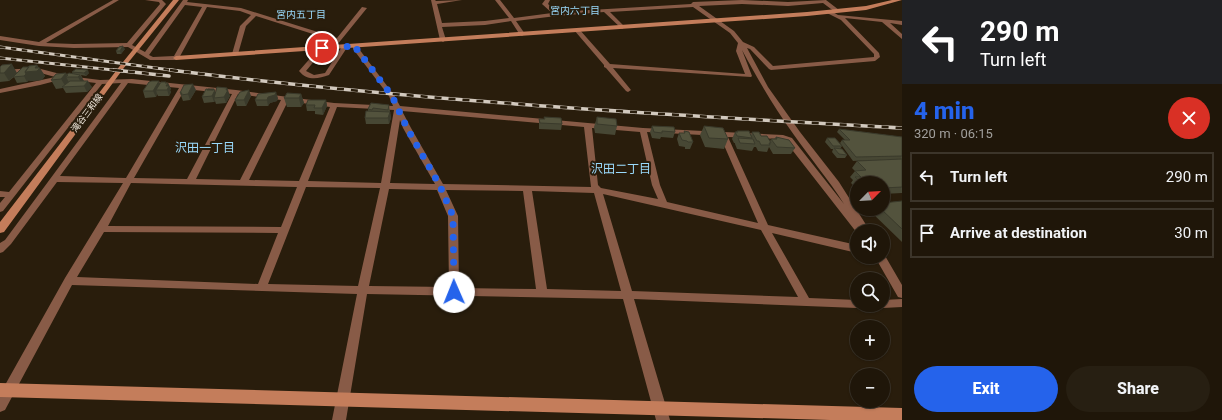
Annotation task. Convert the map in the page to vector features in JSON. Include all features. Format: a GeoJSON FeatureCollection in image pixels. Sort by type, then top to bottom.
{"type":"FeatureCollection","features":[{"type":"Feature","properties":{"kind":"street"},"geometry":{"type":"LineString","coordinates":[[40,44],[117,0]]}},
{"type":"Feature","properties":{"kind":"street"},"geometry":{"type":"LineString","coordinates":[[129,45],[163,4],[160,1],[147,0]]}},
{"type":"Feature","properties":{"kind":"street","name":"滝谷三和線"},"geometry":{"type":"LineString","coordinates":[[0,229],[70,135],[176,0]]}},
{"type":"Feature","properties":{"kind":"street"},"geometry":{"type":"LineString","coordinates":[[443,40],[433,1],[460,0]]}},
{"type":"Feature","properties":{"kind":"street"},"geometry":{"type":"LineString","coordinates":[[497,0],[522,34]]}},
{"type":"Feature","properties":{"kind":"street"},"geometry":{"type":"LineString","coordinates":[[548,0],[545,4],[556,14]]}},
{"type":"Feature","properties":{"kind":"street"},"geometry":{"type":"LineString","coordinates":[[687,0],[732,32],[741,43],[766,86],[796,132],[836,184],[861,224]]}},
{"type":"Feature","properties":{"kind":"street"},"geometry":{"type":"LineString","coordinates":[[837,14],[899,0]]}},
{"type":"Feature","properties":{"kind":"street"},"geometry":{"type":"LineString","coordinates":[[146,55],[185,1],[241,10],[338,40]]}},
{"type":"Feature","properties":{"kind":"street"},"geometry":{"type":"LineString","coordinates":[[440,25],[485,23],[556,14],[695,6],[726,1],[788,4],[824,1],[877,54],[877,57],[875,59],[771,68],[752,48],[741,43]]}},
{"type":"Feature","properties":{"kind":"street"},"geometry":{"type":"LineString","coordinates":[[176,58],[206,5]]}},
{"type":"Feature","properties":{"kind":"street"},"geometry":{"type":"LineString","coordinates":[[333,47],[364,8]]}},
{"type":"Feature","properties":{"kind":"street"},"geometry":{"type":"LineString","coordinates":[[606,11],[622,27]]}},
{"type":"Feature","properties":{"kind":"street"},"geometry":{"type":"LineString","coordinates":[[0,38],[40,44],[74,46],[129,45],[152,59],[829,12],[902,23]]}},
{"type":"Feature","properties":{"kind":"street"},"geometry":{"type":"LineString","coordinates":[[235,54],[243,26],[255,14]]}},
{"type":"Feature","properties":{"kind":"street"},"geometry":{"type":"LineString","coordinates":[[884,21],[902,37]]}},
{"type":"Feature","properties":{"kind":"street"},"geometry":{"type":"LineString","coordinates":[[577,30],[606,66],[628,90]]}},
{"type":"Feature","properties":{"kind":"street"},"geometry":{"type":"LineString","coordinates":[[606,66],[749,76],[739,52],[738,47],[741,43]]}},
{"type":"Feature","properties":{"kind":"street"},"geometry":{"type":"LineString","coordinates":[[322,48],[302,71],[306,75],[316,76],[327,74],[345,46]]}},
{"type":"Feature","properties":{"kind":"street"},"geometry":{"type":"LineString","coordinates":[[356,46],[385,86],[398,108],[407,128],[440,186],[453,216],[454,292]]}},
{"type":"Feature","properties":{"kind":"street"},"geometry":{"type":"LineString","coordinates":[[0,72],[36,70],[52,73],[61,77],[100,82],[126,81],[183,86],[334,104],[398,108],[643,130],[780,137],[789,140],[852,224]]}},
{"type":"Feature","properties":{"kind":"street"},"geometry":{"type":"LineString","coordinates":[[0,91],[61,77]]}},
{"type":"Feature","properties":{"kind":"street"},"geometry":{"type":"LineString","coordinates":[[0,249],[8,242],[126,81]]}},
{"type":"Feature","properties":{"kind":"street"},"geometry":{"type":"LineString","coordinates":[[0,209],[82,107],[100,82]]}},
{"type":"Feature","properties":{"kind":"street"},"geometry":{"type":"LineString","coordinates":[[0,406],[5,390],[69,281],[102,229],[183,86]]}},
{"type":"Feature","properties":{"kind":"street"},"geometry":{"type":"LineString","coordinates":[[190,182],[236,92]]}},
{"type":"Feature","properties":{"kind":"street"},"geometry":{"type":"LineString","coordinates":[[243,183],[286,98]]}},
{"type":"Feature","properties":{"kind":"street"},"geometry":{"type":"LineString","coordinates":[[260,288],[334,104]]}},
{"type":"Feature","properties":{"kind":"street"},"geometry":{"type":"LineString","coordinates":[[340,420],[363,289],[385,186],[398,108]]}},
{"type":"Feature","properties":{"kind":"street"},"geometry":{"type":"LineString","coordinates":[[588,125],[594,186],[598,190],[662,414]]}},
{"type":"Feature","properties":{"kind":"street"},"geometry":{"type":"LineString","coordinates":[[643,130],[656,185],[664,204]]}},
{"type":"Feature","properties":{"kind":"street"},"geometry":{"type":"LineString","coordinates":[[723,135],[765,228],[806,302]]}},
{"type":"Feature","properties":{"kind":"street"},"geometry":{"type":"LineString","coordinates":[[55,179],[598,190],[613,192],[850,247]]}},
{"type":"Feature","properties":{"kind":"street"},"geometry":{"type":"LineString","coordinates":[[527,189],[542,293]]}},
{"type":"Feature","properties":{"kind":"street"},"geometry":{"type":"LineString","coordinates":[[0,194],[11,195]]}},
{"type":"Feature","properties":{"kind":"street"},"geometry":{"type":"LineString","coordinates":[[102,229],[284,230]]}},
{"type":"Feature","properties":{"kind":"street"},"geometry":{"type":"LineString","coordinates":[[883,264],[902,294]]}},
{"type":"Feature","properties":{"kind":"street"},"geometry":{"type":"LineString","coordinates":[[69,281],[260,288],[629,295],[850,304]]}},
{"type":"Feature","properties":{"kind":"street"},"geometry":{"type":"LineString","coordinates":[[890,304],[902,303]]}},
{"type":"Feature","properties":{"kind":"street"},"geometry":{"type":"LineString","coordinates":[[5,390],[344,399],[662,414],[902,415]]}},
{"type":"Feature","properties":{"kind":"building"},"geometry":{"type":"Polygon","coordinates":[[[123,46],[120,51],[116,51],[119,47],[123,46]]]}},
{"type":"Feature","properties":{"kind":"building"},"geometry":{"type":"Polygon","coordinates":[[[12,64],[4,73],[0,73],[0,67],[2,65],[12,64]]]}},
{"type":"Feature","properties":{"kind":"building"},"geometry":{"type":"Polygon","coordinates":[[[37,65],[35,68],[40,68],[37,71],[25,72],[29,66],[37,65]]]}},
{"type":"Feature","properties":{"kind":"building"},"geometry":{"type":"Polygon","coordinates":[[[23,67],[29,67],[24,76],[13,77],[23,67]]]}},
{"type":"Feature","properties":{"kind":"building"},"geometry":{"type":"Polygon","coordinates":[[[76,69],[88,70],[84,73],[72,72],[76,69]]]}},
{"type":"Feature","properties":{"kind":"building"},"geometry":{"type":"Polygon","coordinates":[[[66,73],[61,79],[51,80],[56,74],[66,73]]]}},
{"type":"Feature","properties":{"kind":"building"},"geometry":{"type":"Polygon","coordinates":[[[69,73],[80,75],[78,77],[66,77],[69,73]]]}},
{"type":"Feature","properties":{"kind":"building"},"geometry":{"type":"Polygon","coordinates":[[[70,81],[88,81],[84,86],[62,87],[70,81]]]}},
{"type":"Feature","properties":{"kind":"building"},"geometry":{"type":"Polygon","coordinates":[[[159,81],[153,91],[143,91],[149,82],[159,81]]]}},
{"type":"Feature","properties":{"kind":"building"},"geometry":{"type":"Polygon","coordinates":[[[161,82],[168,83],[166,86],[169,86],[167,90],[156,90],[161,82]]]}},
{"type":"Feature","properties":{"kind":"building"},"geometry":{"type":"Polygon","coordinates":[[[193,84],[188,94],[181,95],[182,93],[180,93],[184,85],[193,84]]]}},
{"type":"Feature","properties":{"kind":"building"},"geometry":{"type":"Polygon","coordinates":[[[217,87],[227,88],[226,90],[228,90],[224,97],[214,98],[217,87]]]}},
{"type":"Feature","properties":{"kind":"building"},"geometry":{"type":"Polygon","coordinates":[[[206,89],[215,90],[212,96],[202,97],[206,89]]]}},
{"type":"Feature","properties":{"kind":"building"},"geometry":{"type":"Polygon","coordinates":[[[249,90],[244,100],[235,100],[240,92],[249,90]]]}},
{"type":"Feature","properties":{"kind":"building"},"geometry":{"type":"Polygon","coordinates":[[[276,92],[275,95],[268,97],[267,100],[255,100],[258,94],[276,92]]]}},
{"type":"Feature","properties":{"kind":"building"},"geometry":{"type":"Polygon","coordinates":[[[287,93],[301,94],[299,98],[284,98],[287,93]]]}},
{"type":"Feature","properties":{"kind":"building"},"geometry":{"type":"Polygon","coordinates":[[[308,100],[326,100],[322,108],[314,108],[315,105],[306,105],[308,100]]]}},
{"type":"Feature","properties":{"kind":"building"},"geometry":{"type":"Polygon","coordinates":[[[371,103],[389,105],[388,110],[373,108],[372,110],[368,109],[371,103]]]}},
{"type":"Feature","properties":{"kind":"building"},"geometry":{"type":"Polygon","coordinates":[[[366,111],[390,112],[388,118],[365,118],[366,111]]]}},
{"type":"Feature","properties":{"kind":"building"},"geometry":{"type":"Polygon","coordinates":[[[544,117],[561,118],[562,124],[540,123],[539,119],[545,119],[544,117]]]}},
{"type":"Feature","properties":{"kind":"building"},"geometry":{"type":"Polygon","coordinates":[[[597,117],[616,119],[617,126],[597,124],[597,117]]]}},
{"type":"Feature","properties":{"kind":"building"},"geometry":{"type":"Polygon","coordinates":[[[652,126],[674,127],[675,132],[654,132],[652,126]]]}},
{"type":"Feature","properties":{"kind":"building"},"geometry":{"type":"Polygon","coordinates":[[[704,126],[723,128],[728,139],[709,138],[704,126]]]}},
{"type":"Feature","properties":{"kind":"building"},"geometry":{"type":"Polygon","coordinates":[[[839,129],[902,137],[902,156],[856,157],[842,140],[850,140],[839,129]]]}},
{"type":"Feature","properties":{"kind":"building"},"geometry":{"type":"Polygon","coordinates":[[[684,131],[689,132],[693,142],[682,140],[679,133],[685,133],[684,131]]]}},
{"type":"Feature","properties":{"kind":"building"},"geometry":{"type":"Polygon","coordinates":[[[737,131],[749,131],[752,138],[737,136],[735,132],[738,132],[737,131]]]}},
{"type":"Feature","properties":{"kind":"building"},"geometry":{"type":"Polygon","coordinates":[[[752,132],[759,132],[761,136],[767,136],[771,143],[769,143],[770,145],[761,145],[752,132]]]}},
{"type":"Feature","properties":{"kind":"building"},"geometry":{"type":"Polygon","coordinates":[[[776,137],[789,140],[795,148],[777,147],[771,139],[777,139],[776,137]]]}},
{"type":"Feature","properties":{"kind":"building"},"geometry":{"type":"Polygon","coordinates":[[[738,138],[753,139],[755,144],[740,143],[738,138]]]}},
{"type":"Feature","properties":{"kind":"building"},"geometry":{"type":"Polygon","coordinates":[[[827,138],[835,138],[842,146],[833,146],[827,138]]]}},
{"type":"Feature","properties":{"kind":"building"},"geometry":{"type":"Polygon","coordinates":[[[834,148],[842,149],[847,155],[839,154],[834,148]]]}},
{"type":"Feature","properties":{"kind":"building"},"geometry":{"type":"Polygon","coordinates":[[[902,159],[902,187],[890,188],[890,176],[860,176],[855,171],[866,170],[857,161],[902,159]]]}},
{"type":"Feature","properties":{"kind":"building"},"geometry":{"type":"Polygon","coordinates":[[[902,201],[902,229],[888,216],[890,216],[890,202],[902,201]]]}},
{"type":"Feature","properties":{"kind":"railway"},"geometry":{"type":"LineString","coordinates":[[0,47],[176,71]]}},
{"type":"Feature","properties":{"kind":"railway"},"geometry":{"type":"LineString","coordinates":[[0,58],[123,71]]}},
{"type":"Feature","properties":{"kind":"railway"},"geometry":{"type":"LineString","coordinates":[[114,70],[169,76]]}},
{"type":"Feature","properties":{"kind":"railway"},"geometry":{"type":"LineString","coordinates":[[170,70],[176,71]]}},
{"type":"Feature","properties":{"kind":"railway"},"geometry":{"type":"LineString","coordinates":[[176,71],[261,81],[444,98],[627,112],[902,128]]}},
{"type":"Feature","properties":{"kind":"district","name":"宮内六丁目"},"geometry":{"type":"Point","coordinates":[575,10]}},
{"type":"Feature","properties":{"kind":"district","name":"宮内五丁目"},"geometry":{"type":"Point","coordinates":[301,14]}},
{"type":"Feature","properties":{"kind":"district","name":"沢田一丁目"},"geometry":{"type":"Point","coordinates":[205,148]}},
{"type":"Feature","properties":{"kind":"district","name":"沢田二丁目"},"geometry":{"type":"Point","coordinates":[621,169]}},
{"type":"Feature","properties":{"kind":"route"},"geometry":{"type":"LineString","coordinates":[[322,48],[356,46],[392,96],[407,128],[440,186],[453,216],[454,292]]}}]}
